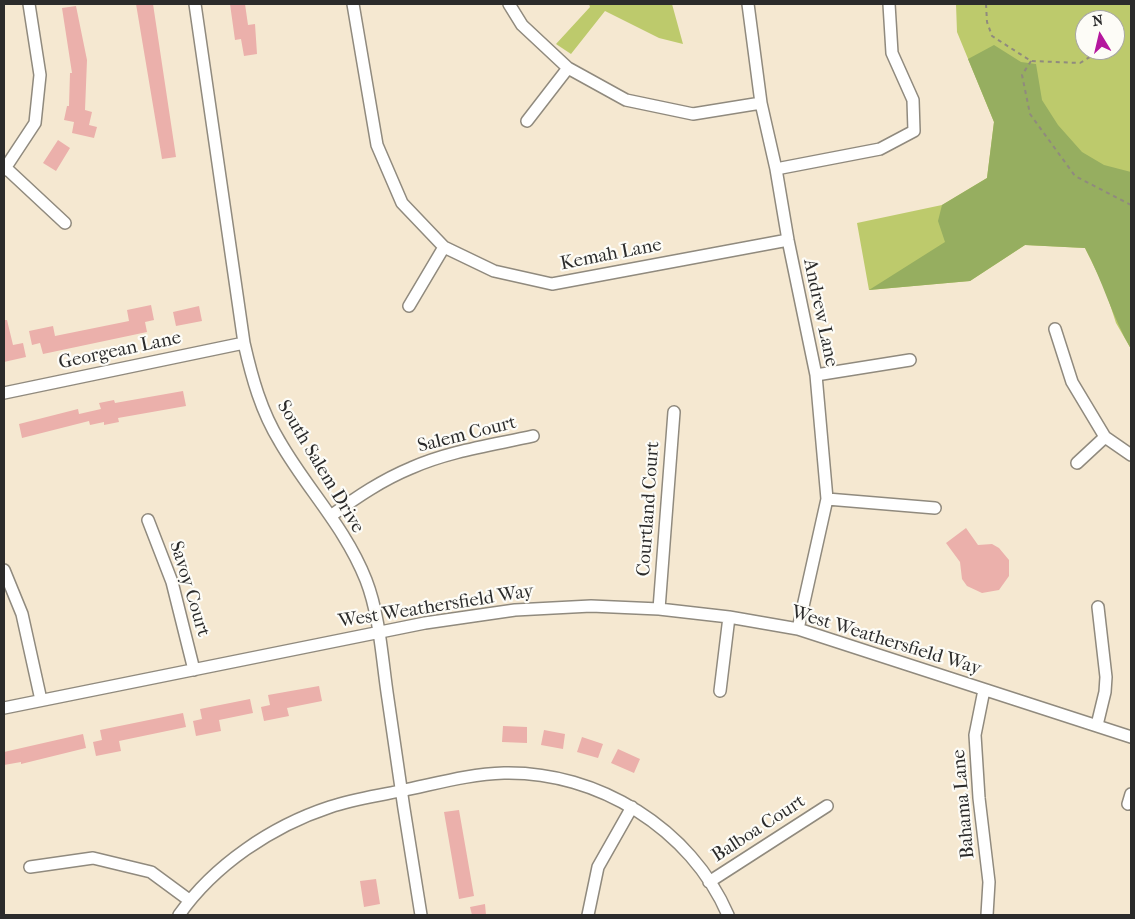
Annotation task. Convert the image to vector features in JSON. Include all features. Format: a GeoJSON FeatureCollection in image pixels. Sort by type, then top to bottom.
{"type":"FeatureCollection","features":[{"type":"Feature","properties":{"kind":"street"},"geometry":{"type":"LineString","coordinates":[[29,4],[40,75],[35,123],[5,169],[65,223]]}},
{"type":"Feature","properties":{"kind":"street","name":"South Salem Drive"},"geometry":{"type":"LineString","coordinates":[[195,4],[244,343],[255,389],[270,425],[288,456],[332,515],[366,580],[378,631],[421,915]]}},
{"type":"Feature","properties":{"kind":"street","name":"Kemah Lane"},"geometry":{"type":"LineString","coordinates":[[353,4],[376,145],[402,203],[444,247],[494,271],[552,284],[788,240]]}},
{"type":"Feature","properties":{"kind":"street"},"geometry":{"type":"LineString","coordinates":[[509,4],[522,25],[568,68],[626,100],[693,114],[761,104]]}},
{"type":"Feature","properties":{"kind":"street","name":"Andrew Lane"},"geometry":{"type":"LineString","coordinates":[[748,4],[761,104],[776,170],[788,240],[816,375],[827,499],[798,629]]}},
{"type":"Feature","properties":{"kind":"street"},"geometry":{"type":"LineString","coordinates":[[776,170],[880,149],[914,131],[913,100],[892,53],[889,4]]}},
{"type":"Feature","properties":{"kind":"street"},"geometry":{"type":"LineString","coordinates":[[526,121],[568,68]]}},
{"type":"Feature","properties":{"kind":"street"},"geometry":{"type":"LineString","coordinates":[[409,306],[444,247]]}},
{"type":"Feature","properties":{"kind":"street"},"geometry":{"type":"LineString","coordinates":[[1055,329],[1072,382],[1105,437],[1131,455]]}},
{"type":"Feature","properties":{"kind":"street","name":"Georgean Lane"},"geometry":{"type":"LineString","coordinates":[[4,393],[244,343]]}},
{"type":"Feature","properties":{"kind":"street"},"geometry":{"type":"LineString","coordinates":[[816,375],[910,360]]}},
{"type":"Feature","properties":{"kind":"street","name":"Courtland Court"},"geometry":{"type":"LineString","coordinates":[[659,609],[674,412]]}},
{"type":"Feature","properties":{"kind":"street","name":"Salem Court"},"geometry":{"type":"LineString","coordinates":[[332,515],[367,490],[412,467],[437,458],[533,436]]}},
{"type":"Feature","properties":{"kind":"street"},"geometry":{"type":"LineString","coordinates":[[1077,463],[1105,437]]}},
{"type":"Feature","properties":{"kind":"street"},"geometry":{"type":"LineString","coordinates":[[827,499],[935,508]]}},
{"type":"Feature","properties":{"kind":"street","name":"Savoy Court"},"geometry":{"type":"LineString","coordinates":[[148,520],[172,582],[194,670]]}},
{"type":"Feature","properties":{"kind":"street"},"geometry":{"type":"LineString","coordinates":[[4,570],[22,614],[41,700]]}},
{"type":"Feature","properties":{"kind":"street","name":"West Weathersfield Way"},"geometry":{"type":"LineString","coordinates":[[4,708],[378,631],[453,618],[523,610],[583,606],[659,609],[728,616],[798,629],[1131,736]]}},
{"type":"Feature","properties":{"kind":"street"},"geometry":{"type":"LineString","coordinates":[[1096,725],[1106,677],[1098,606]]}},
{"type":"Feature","properties":{"kind":"street"},"geometry":{"type":"LineString","coordinates":[[720,691],[728,616]]}},
{"type":"Feature","properties":{"kind":"street","name":"Bahama Lane"},"geometry":{"type":"LineString","coordinates":[[984,690],[975,735],[979,798],[989,882],[987,915]]}},
{"type":"Feature","properties":{"kind":"street"},"geometry":{"type":"LineString","coordinates":[[178,915],[189,900],[241,853],[281,828],[331,806],[473,776],[517,773],[575,783],[611,796],[632,807],[675,841],[709,882],[728,915]]}},
{"type":"Feature","properties":{"kind":"street","name":"Balboa Court"},"geometry":{"type":"LineString","coordinates":[[709,882],[827,806]]}},
{"type":"Feature","properties":{"kind":"street"},"geometry":{"type":"LineString","coordinates":[[588,915],[598,867],[632,807]]}},
{"type":"Feature","properties":{"kind":"street"},"geometry":{"type":"LineString","coordinates":[[30,867],[93,858],[151,872],[189,900]]}},
{"type":"Feature","properties":{"kind":"path"},"geometry":{"type":"LineString","coordinates":[[986,4],[987,22],[992,36],[1031,61],[1080,63],[1085,60]]}},
{"type":"Feature","properties":{"kind":"path"},"geometry":{"type":"LineString","coordinates":[[1031,61],[1022,75],[1030,114],[1048,141],[1075,176],[1131,205]]}},
{"type":"Feature","properties":{"kind":"green space"},"geometry":{"type":"Polygon","coordinates":[[[589,4],[672,4],[683,44],[659,38],[605,11],[571,54],[556,44],[590,7],[589,4]]]}},
{"type":"Feature","properties":{"kind":"green space"},"geometry":{"type":"Polygon","coordinates":[[[956,4],[1131,4],[1131,349],[1116,323],[1105,289],[1085,248],[1025,245],[970,281],[869,290],[857,223],[942,205],[987,178],[994,122],[957,32],[956,4]]]}},
{"type":"Feature","properties":{"kind":"green space"},"geometry":{"type":"Polygon","coordinates":[[[994,45],[1021,62],[1036,64],[1042,100],[1058,125],[1082,152],[1104,165],[1131,172],[1131,349],[1085,248],[1025,245],[970,281],[869,290],[945,242],[938,221],[942,205],[987,178],[994,122],[968,59],[994,45]]]}},
{"type":"Feature","properties":{"kind":"building"},"geometry":{"type":"Polygon","coordinates":[[[136,4],[153,4],[176,157],[162,159],[136,4]]]}},
{"type":"Feature","properties":{"kind":"building"},"geometry":{"type":"Polygon","coordinates":[[[230,4],[245,4],[248,25],[255,24],[257,54],[244,56],[241,39],[235,40],[230,4]]]}},
{"type":"Feature","properties":{"kind":"building"},"geometry":{"type":"Polygon","coordinates":[[[76,6],[87,60],[85,110],[92,112],[89,125],[97,127],[94,138],[72,133],[74,122],[64,120],[67,106],[69,106],[70,73],[72,73],[62,8],[76,6]]]}},
{"type":"Feature","properties":{"kind":"building"},"geometry":{"type":"Polygon","coordinates":[[[58,140],[70,148],[56,171],[43,163],[58,140]]]}},
{"type":"Feature","properties":{"kind":"building"},"geometry":{"type":"Polygon","coordinates":[[[151,305],[154,320],[145,322],[147,332],[43,354],[40,343],[32,345],[29,331],[53,326],[55,336],[129,321],[127,310],[151,305]]]}},
{"type":"Feature","properties":{"kind":"building"},"geometry":{"type":"Polygon","coordinates":[[[199,306],[202,321],[176,326],[173,312],[199,306]]]}},
{"type":"Feature","properties":{"kind":"building"},"geometry":{"type":"Polygon","coordinates":[[[4,320],[7,320],[13,345],[23,343],[26,357],[4,362],[4,320]]]}},
{"type":"Feature","properties":{"kind":"building"},"geometry":{"type":"Polygon","coordinates":[[[183,391],[186,406],[118,418],[119,422],[104,425],[104,422],[90,425],[89,421],[22,438],[19,424],[78,409],[79,414],[101,409],[99,403],[114,400],[115,403],[183,391]]]}},
{"type":"Feature","properties":{"kind":"building"},"geometry":{"type":"Polygon","coordinates":[[[966,528],[978,545],[992,544],[999,548],[1009,560],[1009,576],[999,590],[982,593],[967,586],[962,579],[960,562],[946,543],[966,528]]]}},
{"type":"Feature","properties":{"kind":"building"},"geometry":{"type":"Polygon","coordinates":[[[319,686],[322,701],[287,708],[289,716],[264,721],[261,707],[270,705],[268,695],[319,686]]]}},
{"type":"Feature","properties":{"kind":"building"},"geometry":{"type":"Polygon","coordinates":[[[250,699],[253,713],[219,720],[221,731],[196,736],[193,721],[202,719],[200,709],[250,699]]]}},
{"type":"Feature","properties":{"kind":"building"},"geometry":{"type":"Polygon","coordinates":[[[183,713],[186,727],[119,741],[121,751],[96,756],[93,742],[102,740],[100,730],[183,713]]]}},
{"type":"Feature","properties":{"kind":"building"},"geometry":{"type":"Polygon","coordinates":[[[503,726],[527,727],[527,743],[502,742],[503,726]]]}},
{"type":"Feature","properties":{"kind":"building"},"geometry":{"type":"Polygon","coordinates":[[[544,730],[565,734],[563,749],[541,745],[544,730]]]}},
{"type":"Feature","properties":{"kind":"building"},"geometry":{"type":"Polygon","coordinates":[[[83,734],[86,748],[21,764],[21,762],[4,765],[4,752],[83,734]]]}},
{"type":"Feature","properties":{"kind":"building"},"geometry":{"type":"Polygon","coordinates":[[[582,737],[603,744],[598,758],[577,752],[582,737]]]}},
{"type":"Feature","properties":{"kind":"building"},"geometry":{"type":"Polygon","coordinates":[[[618,749],[640,759],[634,773],[611,763],[618,749]]]}},
{"type":"Feature","properties":{"kind":"building"},"geometry":{"type":"Polygon","coordinates":[[[459,810],[474,896],[459,899],[444,812],[459,810]]]}},
{"type":"Feature","properties":{"kind":"building"},"geometry":{"type":"Polygon","coordinates":[[[376,879],[380,904],[364,907],[360,881],[376,879]]]}},
{"type":"Feature","properties":{"kind":"building"},"geometry":{"type":"Polygon","coordinates":[[[485,904],[486,915],[472,915],[470,907],[485,904]]]}}]}
